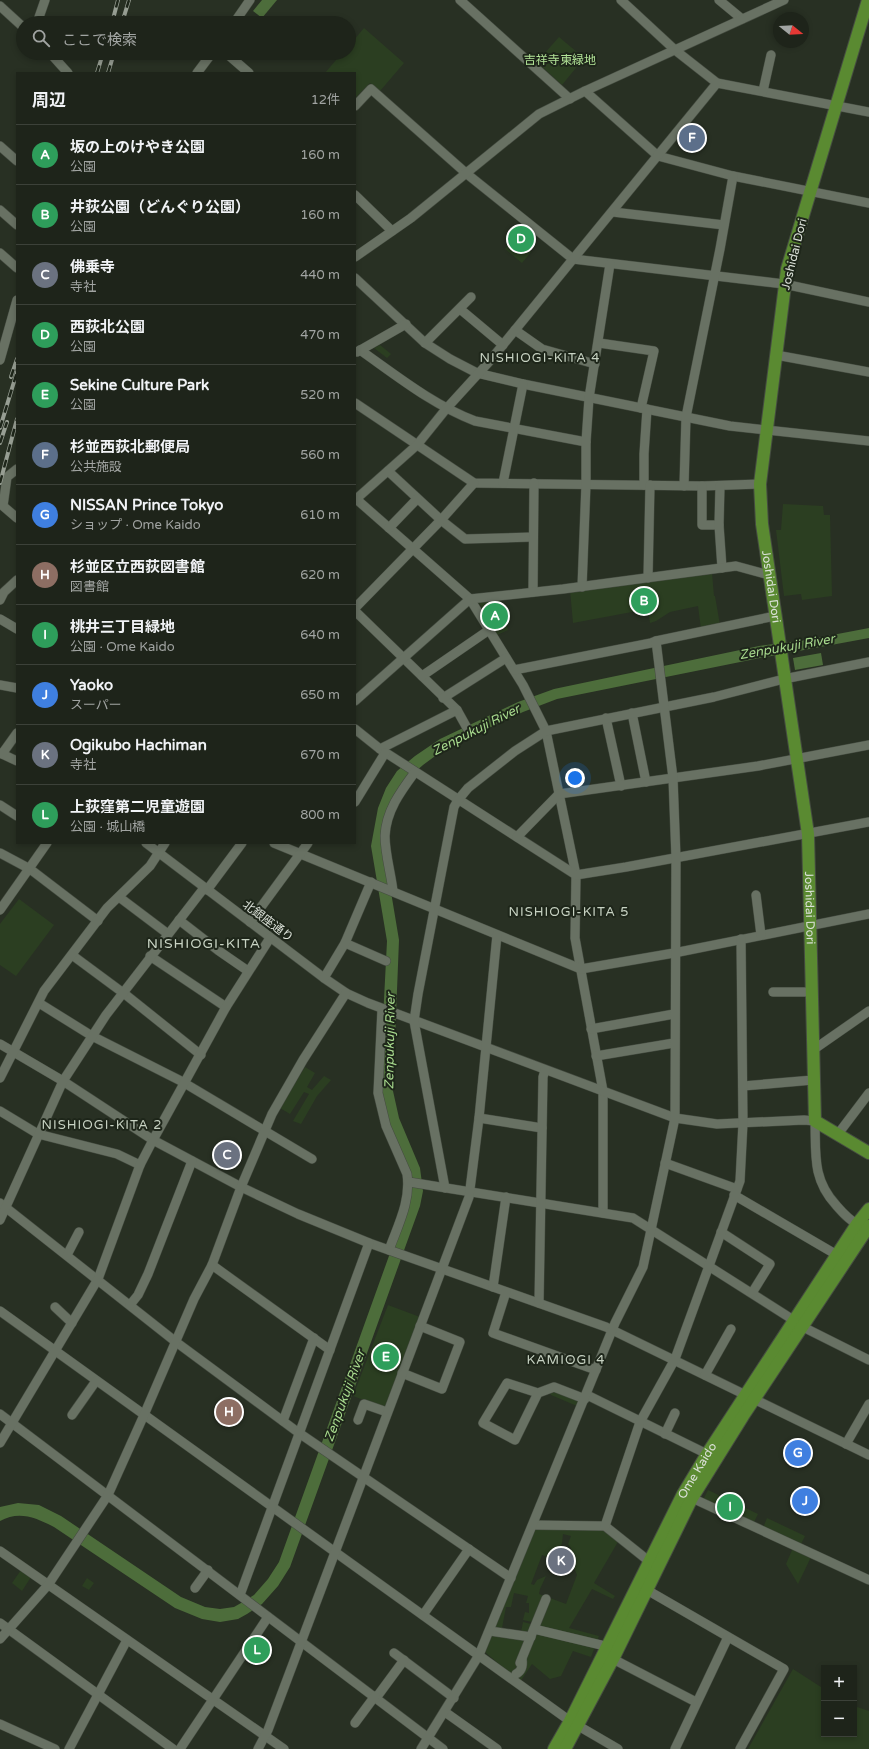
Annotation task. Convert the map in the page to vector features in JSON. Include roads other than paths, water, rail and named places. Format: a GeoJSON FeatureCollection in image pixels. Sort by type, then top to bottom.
{"type":"FeatureCollection","features":[{"type":"Feature","properties":{"kind":"main road","name":"Joshidai Dori"},"geometry":{"type":"LineString","coordinates":[[815,1121],[808,834],[762,524],[760,484],[787,269],[868,0]]}},
{"type":"Feature","properties":{"kind":"main road"},"geometry":{"type":"LineString","coordinates":[[815,1121],[869,1153]]}},
{"type":"Feature","properties":{"kind":"main road","name":"Ome Kaido"},"geometry":{"type":"LineString","coordinates":[[554,1749],[574,1724],[613,1659],[692,1498],[750,1398],[865,1229],[869,1209]]}},
{"type":"Feature","properties":{"kind":"main road","name":"Ome Kaido"},"geometry":{"type":"LineString","coordinates":[[799,1324],[836,1255],[865,1229]]}},
{"type":"Feature","properties":{"kind":"main road","name":"Ome Kaido"},"geometry":{"type":"LineString","coordinates":[[565,1749],[574,1724],[683,1494],[707,1454],[750,1398]]}},
{"type":"Feature","properties":{"kind":"street"},"geometry":{"type":"LineString","coordinates":[[39,16],[45,0]]}},
{"type":"Feature","properties":{"kind":"street"},"geometry":{"type":"LineString","coordinates":[[239,16],[250,0]]}},
{"type":"Feature","properties":{"kind":"street"},"geometry":{"type":"LineString","coordinates":[[460,0],[570,99]]}},
{"type":"Feature","properties":{"kind":"street"},"geometry":{"type":"LineString","coordinates":[[621,0],[675,50],[717,83],[837,104],[869,112]]}},
{"type":"Feature","properties":{"kind":"street"},"geometry":{"type":"LineString","coordinates":[[719,0],[742,20]]}},
{"type":"Feature","properties":{"kind":"street"},"geometry":{"type":"LineString","coordinates":[[356,256],[467,174],[534,118],[585,91],[742,20],[770,3],[784,0]]}},
{"type":"Feature","properties":{"kind":"street"},"geometry":{"type":"LineString","coordinates":[[0,6],[16,21]]}},
{"type":"Feature","properties":{"kind":"street"},"geometry":{"type":"LineString","coordinates":[[763,91],[771,56]]}},
{"type":"Feature","properties":{"kind":"street"},"geometry":{"type":"LineString","coordinates":[[56,60],[67,72]]}},
{"type":"Feature","properties":{"kind":"street"},"geometry":{"type":"LineString","coordinates":[[198,72],[207,60]]}},
{"type":"Feature","properties":{"kind":"street"},"geometry":{"type":"LineString","coordinates":[[234,60],[248,72]]}},
{"type":"Feature","properties":{"kind":"street"},"geometry":{"type":"LineString","coordinates":[[356,498],[417,445],[446,409],[503,345],[717,83]]}},
{"type":"Feature","properties":{"kind":"street"},"geometry":{"type":"LineString","coordinates":[[356,105],[371,89],[467,174],[573,259],[784,284],[869,302]]}},
{"type":"Feature","properties":{"kind":"street"},"geometry":{"type":"LineString","coordinates":[[585,91],[658,156],[733,176],[869,203]]}},
{"type":"Feature","properties":{"kind":"street"},"geometry":{"type":"LineString","coordinates":[[0,146],[16,160]]}},
{"type":"Feature","properties":{"kind":"street"},"geometry":{"type":"LineString","coordinates":[[684,486],[686,416],[733,176]]}},
{"type":"Feature","properties":{"kind":"street"},"geometry":{"type":"LineString","coordinates":[[356,196],[392,231]]}},
{"type":"Feature","properties":{"kind":"street"},"geometry":{"type":"LineString","coordinates":[[0,210],[16,224]]}},
{"type":"Feature","properties":{"kind":"street"},"geometry":{"type":"LineString","coordinates":[[613,212],[724,225]]}},
{"type":"Feature","properties":{"kind":"street"},"geometry":{"type":"LineString","coordinates":[[0,253],[16,267]]}},
{"type":"Feature","properties":{"kind":"street"},"geometry":{"type":"LineString","coordinates":[[582,587],[586,442],[589,398],[599,343],[610,264]]}},
{"type":"Feature","properties":{"kind":"street"},"geometry":{"type":"LineString","coordinates":[[356,279],[425,343],[450,359],[478,373],[589,398],[686,416],[730,426],[869,441]]}},
{"type":"Feature","properties":{"kind":"street"},"geometry":{"type":"LineString","coordinates":[[425,343],[471,297]]}},
{"type":"Feature","properties":{"kind":"street"},"geometry":{"type":"LineString","coordinates":[[0,360],[2,344],[16,303]]}},
{"type":"Feature","properties":{"kind":"street"},"geometry":{"type":"LineString","coordinates":[[460,309],[503,345]]}},
{"type":"Feature","properties":{"kind":"street"},"geometry":{"type":"LineString","coordinates":[[406,324],[358,352],[446,409],[475,421],[586,442]]}},
{"type":"Feature","properties":{"kind":"street"},"geometry":{"type":"LineString","coordinates":[[515,330],[542,349],[595,364]]}},
{"type":"Feature","properties":{"kind":"street"},"geometry":{"type":"LineString","coordinates":[[599,343],[654,351],[644,408],[648,578]]}},
{"type":"Feature","properties":{"kind":"street"},"geometry":{"type":"LineString","coordinates":[[776,355],[869,372]]}},
{"type":"Feature","properties":{"kind":"street"},"geometry":{"type":"LineString","coordinates":[[503,483],[523,384]]}},
{"type":"Feature","properties":{"kind":"street"},"geometry":{"type":"LineString","coordinates":[[356,404],[474,483],[684,486],[760,484]]}},
{"type":"Feature","properties":{"kind":"street"},"geometry":{"type":"LineString","coordinates":[[16,469],[4,475],[3,506],[16,517]]}},
{"type":"Feature","properties":{"kind":"street"},"geometry":{"type":"LineString","coordinates":[[388,471],[417,499],[465,539],[533,537]]}},
{"type":"Feature","properties":{"kind":"street"},"geometry":{"type":"LineString","coordinates":[[356,607],[441,520],[474,483]]}},
{"type":"Feature","properties":{"kind":"street"},"geometry":{"type":"LineString","coordinates":[[533,592],[534,484]]}},
{"type":"Feature","properties":{"kind":"street"},"geometry":{"type":"LineString","coordinates":[[702,486],[702,525],[719,525]]}},
{"type":"Feature","properties":{"kind":"street"},"geometry":{"type":"LineString","coordinates":[[720,486],[719,525],[722,568]]}},
{"type":"Feature","properties":{"kind":"street"},"geometry":{"type":"LineString","coordinates":[[389,528],[417,499]]}},
{"type":"Feature","properties":{"kind":"street"},"geometry":{"type":"LineString","coordinates":[[356,500],[470,599],[514,670],[546,731],[576,875],[575,938],[603,1091],[603,1213]]}},
{"type":"Feature","properties":{"kind":"street"},"geometry":{"type":"LineString","coordinates":[[356,700],[470,599],[582,587],[736,566],[769,575]]}},
{"type":"Feature","properties":{"kind":"street"},"geometry":{"type":"LineString","coordinates":[[0,600],[4,592],[16,581]]}},
{"type":"Feature","properties":{"kind":"street"},"geometry":{"type":"LineString","coordinates":[[356,613],[457,710],[467,728]]}},
{"type":"Feature","properties":{"kind":"street"},"geometry":{"type":"LineString","coordinates":[[514,670],[651,643],[656,640],[775,616]]}},
{"type":"Feature","properties":{"kind":"street"},"geometry":{"type":"LineString","coordinates":[[0,619],[16,628]]}},
{"type":"Feature","properties":{"kind":"street"},"geometry":{"type":"LineString","coordinates":[[422,676],[489,630]]}},
{"type":"Feature","properties":{"kind":"street"},"geometry":{"type":"LineString","coordinates":[[421,1749],[454,1698],[479,1655],[586,1397],[612,1330],[643,1267],[675,1118],[674,953],[676,858],[673,778],[656,640]]}},
{"type":"Feature","properties":{"kind":"street"},"geometry":{"type":"LineString","coordinates":[[443,698],[506,658]]}},
{"type":"Feature","properties":{"kind":"street"},"geometry":{"type":"LineString","coordinates":[[446,1188],[414,1021],[454,807],[458,800],[468,788],[515,752],[546,731],[663,706],[714,697],[784,679],[869,662]]}},
{"type":"Feature","properties":{"kind":"street"},"geometry":{"type":"LineString","coordinates":[[0,685],[16,688]]}},
{"type":"Feature","properties":{"kind":"street"},"geometry":{"type":"LineString","coordinates":[[356,800],[382,751],[457,710]]}},
{"type":"Feature","properties":{"kind":"street"},"geometry":{"type":"LineString","coordinates":[[632,713],[646,782]]}},
{"type":"Feature","properties":{"kind":"street"},"geometry":{"type":"LineString","coordinates":[[606,718],[621,786]]}},
{"type":"Feature","properties":{"kind":"street"},"geometry":{"type":"LineString","coordinates":[[356,730],[382,751],[576,875],[869,822]]}},
{"type":"Feature","properties":{"kind":"street"},"geometry":{"type":"LineString","coordinates":[[16,734],[1,753],[16,760]]}},
{"type":"Feature","properties":{"kind":"street"},"geometry":{"type":"LineString","coordinates":[[517,837],[559,794],[758,766],[869,745]]}},
{"type":"Feature","properties":{"kind":"street"},"geometry":{"type":"LineString","coordinates":[[391,890],[385,836],[387,824],[391,809],[404,788],[411,770]]}},
{"type":"Feature","properties":{"kind":"street"},"geometry":{"type":"LineString","coordinates":[[0,805],[16,815]]}},
{"type":"Feature","properties":{"kind":"street"},"geometry":{"type":"LineString","coordinates":[[0,910],[46,844]]}},
{"type":"Feature","properties":{"kind":"street","name":"北銀座通り"},"geometry":{"type":"LineString","coordinates":[[147,844],[324,978],[346,993],[383,1009],[675,1118],[707,1123],[804,1120],[815,1121]]}},
{"type":"Feature","properties":{"kind":"street"},"geometry":{"type":"LineString","coordinates":[[0,1078],[44,992],[98,921],[119,897],[150,866],[164,844]]}},
{"type":"Feature","properties":{"kind":"street"},"geometry":{"type":"LineString","coordinates":[[0,1220],[2,1205],[63,1081],[122,993],[150,956],[241,844]]}},
{"type":"Feature","properties":{"kind":"street"},"geometry":{"type":"LineString","coordinates":[[276,844],[581,969],[674,953],[869,914]]}},
{"type":"Feature","properties":{"kind":"street"},"geometry":{"type":"LineString","coordinates":[[250,922],[307,844]]}},
{"type":"Feature","properties":{"kind":"street"},"geometry":{"type":"LineString","coordinates":[[0,853],[30,869],[98,921]]}},
{"type":"Feature","properties":{"kind":"street"},"geometry":{"type":"LineString","coordinates":[[324,978],[345,942],[375,884]]}},
{"type":"Feature","properties":{"kind":"street"},"geometry":{"type":"LineString","coordinates":[[756,895],[761,935]]}},
{"type":"Feature","properties":{"kind":"street"},"geometry":{"type":"LineString","coordinates":[[119,897],[168,934]]}},
{"type":"Feature","properties":{"kind":"street"},"geometry":{"type":"LineString","coordinates":[[179,920],[220,952],[248,971]]}},
{"type":"Feature","properties":{"kind":"street"},"geometry":{"type":"LineString","coordinates":[[258,1749],[265,1736],[470,1192],[479,1118],[497,935]]}},
{"type":"Feature","properties":{"kind":"street"},"geometry":{"type":"LineString","coordinates":[[0,1444],[98,1279],[140,1165],[226,1007],[270,938]]}},
{"type":"Feature","properties":{"kind":"street"},"geometry":{"type":"LineString","coordinates":[[605,1526],[640,1422],[675,1360],[740,1181],[743,1123],[742,939]]}},
{"type":"Feature","properties":{"kind":"street"},"geometry":{"type":"LineString","coordinates":[[345,942],[386,961]]}},
{"type":"Feature","properties":{"kind":"street"},"geometry":{"type":"LineString","coordinates":[[72,955],[200,1054]]}},
{"type":"Feature","properties":{"kind":"street"},"geometry":{"type":"LineString","coordinates":[[150,956],[226,1007]]}},
{"type":"Feature","properties":{"kind":"street"},"geometry":{"type":"LineString","coordinates":[[773,992],[811,992]]}},
{"type":"Feature","properties":{"kind":"street"},"geometry":{"type":"LineString","coordinates":[[0,1639],[48,1585],[108,1495],[144,1416],[194,1299],[212,1265],[241,1187],[265,1131],[280,1100],[346,993]]}},
{"type":"Feature","properties":{"kind":"street"},"geometry":{"type":"LineString","coordinates":[[39,1003],[92,1036],[184,1083],[312,1159]]}},
{"type":"Feature","properties":{"kind":"street"},"geometry":{"type":"LineString","coordinates":[[383,1009],[378,1093],[386,1126],[408,1174],[410,1182],[407,1201],[390,1250]]}},
{"type":"Feature","properties":{"kind":"street"},"geometry":{"type":"LineString","coordinates":[[813,1050],[869,1011]]}},
{"type":"Feature","properties":{"kind":"street"},"geometry":{"type":"LineString","coordinates":[[591,1029],[674,1014]]}},
{"type":"Feature","properties":{"kind":"street"},"geometry":{"type":"LineString","coordinates":[[596,1056],[674,1043]]}},
{"type":"Feature","properties":{"kind":"street"},"geometry":{"type":"LineString","coordinates":[[0,1044],[63,1081],[153,1140],[241,1187],[298,1214],[369,1243],[612,1330],[869,1455]]}},
{"type":"Feature","properties":{"kind":"street"},"geometry":{"type":"LineString","coordinates":[[539,1303],[543,1077],[545,1070]]}},
{"type":"Feature","properties":{"kind":"street"},"geometry":{"type":"LineString","coordinates":[[742,1086],[813,1080]]}},
{"type":"Feature","properties":{"kind":"street"},"geometry":{"type":"LineString","coordinates":[[838,1134],[869,1093]]}},
{"type":"Feature","properties":{"kind":"street"},"geometry":{"type":"LineString","coordinates":[[0,1111],[38,1134],[117,1154],[140,1165]]}},
{"type":"Feature","properties":{"kind":"street"},"geometry":{"type":"LineString","coordinates":[[479,1118],[542,1128]]}},
{"type":"Feature","properties":{"kind":"street"},"geometry":{"type":"LineString","coordinates":[[815,1121],[816,1168],[822,1185],[831,1200],[842,1213],[865,1229]]}},
{"type":"Feature","properties":{"kind":"street"},"geometry":{"type":"LineString","coordinates":[[130,1305],[138,1295],[148,1274],[192,1161]]}},
{"type":"Feature","properties":{"kind":"street"},"geometry":{"type":"LineString","coordinates":[[665,1163],[735,1192],[836,1255]]}},
{"type":"Feature","properties":{"kind":"street"},"geometry":{"type":"LineString","coordinates":[[410,1182],[633,1218],[651,1228],[799,1324],[869,1360]]}},
{"type":"Feature","properties":{"kind":"street"},"geometry":{"type":"LineString","coordinates":[[493,1287],[506,1197]]}},
{"type":"Feature","properties":{"kind":"street"},"geometry":{"type":"LineString","coordinates":[[2,1205],[98,1279],[176,1342],[283,1421],[511,1578]]}},
{"type":"Feature","properties":{"kind":"street"},"geometry":{"type":"LineString","coordinates":[[67,1255],[79,1232]]}},
{"type":"Feature","properties":{"kind":"street"},"geometry":{"type":"LineString","coordinates":[[721,1232],[770,1264],[752,1293]]}},
{"type":"Feature","properties":{"kind":"street"},"geometry":{"type":"LineString","coordinates":[[244,1598],[272,1508],[369,1243]]}},
{"type":"Feature","properties":{"kind":"street"},"geometry":{"type":"LineString","coordinates":[[212,1265],[330,1350]]}},
{"type":"Feature","properties":{"kind":"street"},"geometry":{"type":"LineString","coordinates":[[506,1292],[493,1332],[596,1370]]}},
{"type":"Feature","properties":{"kind":"street"},"geometry":{"type":"LineString","coordinates":[[55,1307],[72,1323]]}},
{"type":"Feature","properties":{"kind":"street"},"geometry":{"type":"LineString","coordinates":[[0,1311],[272,1508],[479,1655],[518,1670],[574,1724],[618,1749]]}},
{"type":"Feature","properties":{"kind":"street"},"geometry":{"type":"LineString","coordinates":[[402,1373],[442,1389],[458,1349],[460,1342],[420,1326]]}},
{"type":"Feature","properties":{"kind":"street"},"geometry":{"type":"LineString","coordinates":[[705,1375],[731,1329]]}},
{"type":"Feature","properties":{"kind":"street"},"geometry":{"type":"LineString","coordinates":[[283,1421],[314,1338]]}},
{"type":"Feature","properties":{"kind":"street"},"geometry":{"type":"LineString","coordinates":[[72,1415],[96,1381]]}},
{"type":"Feature","properties":{"kind":"street"},"geometry":{"type":"LineString","coordinates":[[538,1393],[515,1440],[483,1423],[507,1382],[538,1393],[554,1387],[586,1397],[707,1454]]}},
{"type":"Feature","properties":{"kind":"street"},"geometry":{"type":"LineString","coordinates":[[358,1420],[364,1404],[387,1412]]}},
{"type":"Feature","properties":{"kind":"street"},"geometry":{"type":"LineString","coordinates":[[846,1444],[869,1404]]}},
{"type":"Feature","properties":{"kind":"street"},"geometry":{"type":"LineString","coordinates":[[665,1434],[675,1413]]}},
{"type":"Feature","properties":{"kind":"street"},"geometry":{"type":"LineString","coordinates":[[0,1414],[443,1749]]}},
{"type":"Feature","properties":{"kind":"street"},"geometry":{"type":"LineString","coordinates":[[692,1498],[869,1580]]}},
{"type":"Feature","properties":{"kind":"street"},"geometry":{"type":"LineString","coordinates":[[533,1526],[605,1526],[650,1562]]}},
{"type":"Feature","properties":{"kind":"street"},"geometry":{"type":"LineString","coordinates":[[423,1615],[469,1549]]}},
{"type":"Feature","properties":{"kind":"street"},"geometry":{"type":"LineString","coordinates":[[0,1552],[284,1749]]}},
{"type":"Feature","properties":{"kind":"street"},"geometry":{"type":"LineString","coordinates":[[195,1588],[208,1570]]}},
{"type":"Feature","properties":{"kind":"street"},"geometry":{"type":"LineString","coordinates":[[647,1590],[784,1669],[740,1749]]}},
{"type":"Feature","properties":{"kind":"street"},"geometry":{"type":"LineString","coordinates":[[518,1670],[546,1600]]}},
{"type":"Feature","properties":{"kind":"street"},"geometry":{"type":"LineString","coordinates":[[180,1749],[268,1617]]}},
{"type":"Feature","properties":{"kind":"street"},"geometry":{"type":"LineString","coordinates":[[0,1624],[173,1749]]}},
{"type":"Feature","properties":{"kind":"street"},"geometry":{"type":"LineString","coordinates":[[490,1630],[532,1633],[601,1645]]}},
{"type":"Feature","properties":{"kind":"street"},"geometry":{"type":"LineString","coordinates":[[675,1749],[728,1636]]}},
{"type":"Feature","properties":{"kind":"street"},"geometry":{"type":"LineString","coordinates":[[69,1749],[128,1640]]}},
{"type":"Feature","properties":{"kind":"street"},"geometry":{"type":"LineString","coordinates":[[394,1653],[454,1698]]}},
{"type":"Feature","properties":{"kind":"street"},"geometry":{"type":"LineString","coordinates":[[613,1659],[696,1702]]}},
{"type":"Feature","properties":{"kind":"street"},"geometry":{"type":"LineString","coordinates":[[354,1722],[376,1697],[404,1660]]}},
{"type":"Feature","properties":{"kind":"street"},"geometry":{"type":"LineString","coordinates":[[445,1712],[497,1749]]}},
{"type":"Feature","properties":{"kind":"street"},"geometry":{"type":"LineString","coordinates":[[0,1724],[55,1749]]}},
{"type":"Feature","properties":{"kind":"water"},"geometry":{"type":"Polygon","coordinates":[[[262,0],[277,0],[264,16],[259,16],[253,11],[262,0]]]}},
{"type":"Feature","properties":{"kind":"water","name":"Zenpukuji River"},"geometry":{"type":"Polygon","coordinates":[[[869,628],[869,638],[760,658],[557,699],[523,712],[446,748],[407,779],[383,844],[399,940],[393,1091],[399,1118],[420,1168],[423,1191],[420,1206],[290,1567],[278,1586],[262,1604],[238,1619],[220,1622],[202,1619],[175,1608],[48,1524],[28,1516],[14,1516],[0,1521],[0,1507],[18,1503],[39,1505],[61,1516],[181,1597],[205,1607],[220,1609],[234,1607],[241,1603],[254,1595],[268,1579],[279,1562],[411,1191],[388,1122],[382,1092],[381,1058],[387,941],[371,846],[378,808],[386,788],[397,771],[415,756],[440,739],[518,702],[554,689],[759,646],[806,640],[869,628]]]}},
{"type":"Feature","properties":{"kind":"water"},"geometry":{"type":"Polygon","coordinates":[[[821,653],[823,665],[795,670],[793,658],[821,653]]]}},
{"type":"Feature","properties":{"kind":"railway"},"geometry":{"type":"LineString","coordinates":[[114,16],[118,0]]}},
{"type":"Feature","properties":{"kind":"railway"},"geometry":{"type":"LineString","coordinates":[[124,16],[129,0]]}},
{"type":"Feature","properties":{"kind":"railway"},"geometry":{"type":"LineString","coordinates":[[97,72],[101,60]]}},
{"type":"Feature","properties":{"kind":"railway"},"geometry":{"type":"LineString","coordinates":[[108,72],[112,60]]}},
{"type":"Feature","properties":{"kind":"railway"},"geometry":{"type":"LineString","coordinates":[[11,377],[16,362]]}},
{"type":"Feature","properties":{"kind":"railway"},"geometry":{"type":"LineString","coordinates":[[0,428],[16,375]]}},
{"type":"Feature","properties":{"kind":"railway"},"geometry":{"type":"LineString","coordinates":[[0,443],[7,422]]}},
{"type":"Feature","properties":{"kind":"railway"},"geometry":{"type":"LineString","coordinates":[[0,483],[16,423]]}},
{"type":"Feature","properties":{"kind":"place","name":"杉並西荻北郵便局"},"geometry":{"type":"Point","coordinates":[692,138]}},
{"type":"Feature","properties":{"kind":"place","name":"西荻北公園"},"geometry":{"type":"Point","coordinates":[521,239]}},
{"type":"Feature","properties":{"kind":"place","name":"井荻公園（どんぐり公園）"},"geometry":{"type":"Point","coordinates":[644,601]}},
{"type":"Feature","properties":{"kind":"place","name":"坂の上のけやき公園"},"geometry":{"type":"Point","coordinates":[495,616]}},
{"type":"Feature","properties":{"kind":"place","name":"佛乗寺"},"geometry":{"type":"Point","coordinates":[227,1155]}},
{"type":"Feature","properties":{"kind":"place","name":"Sekine Culture Park"},"geometry":{"type":"Point","coordinates":[386,1357]}},
{"type":"Feature","properties":{"kind":"place","name":"杉並区立西荻図書館"},"geometry":{"type":"Point","coordinates":[229,1412]}},
{"type":"Feature","properties":{"kind":"place","name":"NISSAN Prince Tokyo"},"geometry":{"type":"Point","coordinates":[798,1453]}},
{"type":"Feature","properties":{"kind":"place","name":"Yaoko"},"geometry":{"type":"Point","coordinates":[805,1501]}},
{"type":"Feature","properties":{"kind":"place","name":"桃井三丁目緑地"},"geometry":{"type":"Point","coordinates":[730,1507]}},
{"type":"Feature","properties":{"kind":"place","name":"Ogikubo Hachiman"},"geometry":{"type":"Point","coordinates":[561,1561]}},
{"type":"Feature","properties":{"kind":"place","name":"上荻窪第二児童遊園"},"geometry":{"type":"Point","coordinates":[257,1650]}},
{"type":"Feature","properties":{"kind":"district","name":"NISHIOGI-KITA 4"},"geometry":{"type":"Point","coordinates":[540,358]}},
{"type":"Feature","properties":{"kind":"district","name":"NISHIOGI-KITA 5"},"geometry":{"type":"Point","coordinates":[569,912]}},
{"type":"Feature","properties":{"kind":"district","name":"NISHIOGI-KITA"},"geometry":{"type":"Point","coordinates":[204,943]}},
{"type":"Feature","properties":{"kind":"district","name":"NISHIOGI-KITA 2"},"geometry":{"type":"Point","coordinates":[102,1125]}},
{"type":"Feature","properties":{"kind":"district","name":"KAMIOGI 4"},"geometry":{"type":"Point","coordinates":[566,1360]}},
{"type":"Feature","properties":{"kind":"park label","name":"吉祥寺東緑地"},"geometry":{"type":"Point","coordinates":[560,60]}}]}
